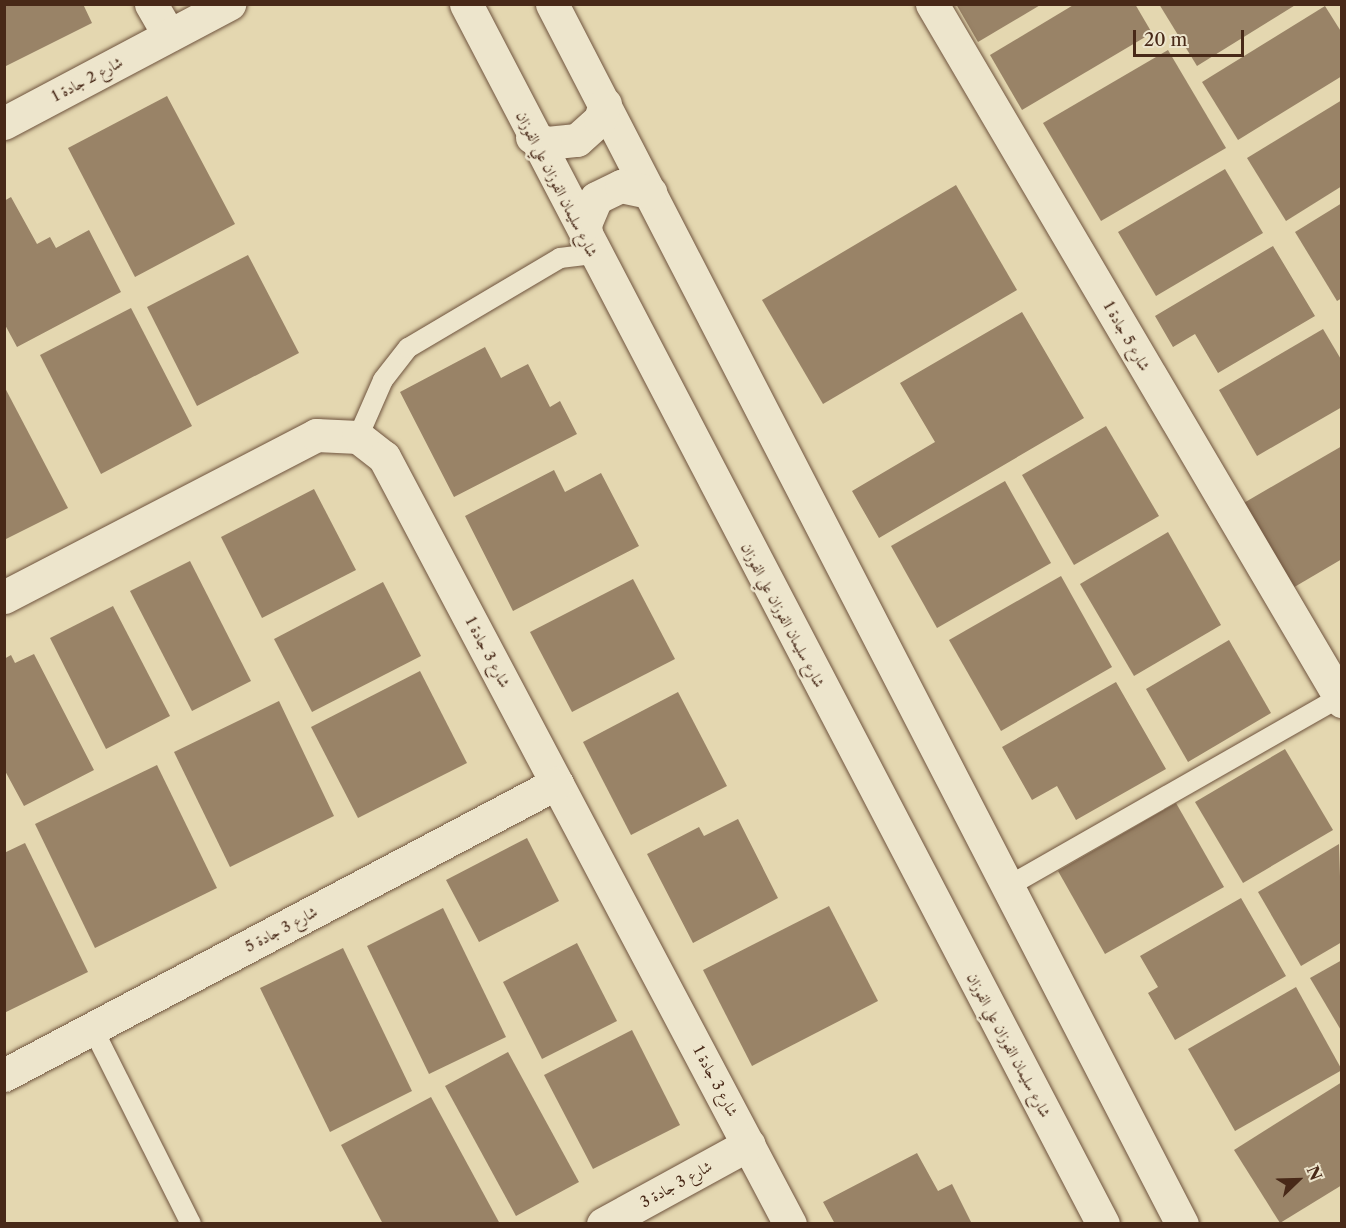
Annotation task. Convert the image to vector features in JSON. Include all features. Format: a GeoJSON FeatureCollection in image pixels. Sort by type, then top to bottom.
{"type":"FeatureCollection","features":[{"type":"Feature","properties":{"kind":"street"},"geometry":{"type":"LineString","coordinates":[[151,4],[169,35]]}},
{"type":"Feature","properties":{"kind":"street","name":"شارع 2 جادة 1"},"geometry":{"type":"LineString","coordinates":[[4,123],[230,4]]}},
{"type":"Feature","properties":{"kind":"street","name":"شارع سليمان الفوزان علي الفوزان"},"geometry":{"type":"LineString","coordinates":[[466,4],[532,137],[1103,1224]]}},
{"type":"Feature","properties":{"kind":"street"},"geometry":{"type":"LineString","coordinates":[[552,4],[1182,1224]]}},
{"type":"Feature","properties":{"kind":"street","name":"شارع 5 جادة 1"},"geometry":{"type":"LineString","coordinates":[[932,4],[1332,662],[1340,699]]}},
{"type":"Feature","properties":{"kind":"street"},"geometry":{"type":"LineString","coordinates":[[532,137],[547,143],[577,140],[600,119],[605,104]]}},
{"type":"Feature","properties":{"kind":"street"},"geometry":{"type":"LineString","coordinates":[[590,247],[585,224],[597,198],[621,186],[650,192]]}},
{"type":"Feature","properties":{"kind":"street"},"geometry":{"type":"LineString","coordinates":[[4,597],[316,435],[358,437]]}},
{"type":"Feature","properties":{"kind":"street","name":"شارع 3 جادة 1"},"geometry":{"type":"LineString","coordinates":[[358,437],[384,457],[790,1224]]}},
{"type":"Feature","properties":{"kind":"street","name":"شارع 3 جادة 5"},"geometry":{"type":"LineString","coordinates":[[4,1075],[557,783]]}},
{"type":"Feature","properties":{"kind":"street","name":"شارع 3 جادة 3"},"geometry":{"type":"LineString","coordinates":[[603,1224],[749,1144]]}},
{"type":"Feature","properties":{"kind":"lane"},"geometry":{"type":"LineString","coordinates":[[358,437],[383,380],[408,348],[560,258],[590,247]]}},
{"type":"Feature","properties":{"kind":"lane"},"geometry":{"type":"LineString","coordinates":[[1007,887],[1340,699]]}},
{"type":"Feature","properties":{"kind":"lane"},"geometry":{"type":"LineString","coordinates":[[93,1029],[191,1224]]}},
{"type":"Feature","properties":{"kind":"building"},"geometry":{"type":"Polygon","coordinates":[[[4,4],[83,4],[92,23],[4,67],[4,4]]]}},
{"type":"Feature","properties":{"kind":"building"},"geometry":{"type":"Polygon","coordinates":[[[956,4],[1042,4],[978,42],[956,4]]]}},
{"type":"Feature","properties":{"kind":"building"},"geometry":{"type":"Polygon","coordinates":[[[1075,4],[1135,4],[1152,33],[1022,110],[990,55],[1075,4]]]}},
{"type":"Feature","properties":{"kind":"building"},"geometry":{"type":"Polygon","coordinates":[[[1159,4],[1297,4],[1197,66],[1159,4]]]}},
{"type":"Feature","properties":{"kind":"building"},"geometry":{"type":"Polygon","coordinates":[[[1325,6],[1342,33],[1342,76],[1238,140],[1202,82],[1325,6]]]}},
{"type":"Feature","properties":{"kind":"building"},"geometry":{"type":"Polygon","coordinates":[[[1168,50],[1226,148],[1101,221],[1043,123],[1168,50]]]}},
{"type":"Feature","properties":{"kind":"building"},"geometry":{"type":"Polygon","coordinates":[[[167,96],[235,224],[135,277],[68,148],[167,96]]]}},
{"type":"Feature","properties":{"kind":"building"},"geometry":{"type":"Polygon","coordinates":[[[1342,100],[1342,186],[1286,221],[1247,158],[1342,100]]]}},
{"type":"Feature","properties":{"kind":"building"},"geometry":{"type":"Polygon","coordinates":[[[1225,169],[1263,233],[1156,296],[1118,232],[1225,169]]]}},
{"type":"Feature","properties":{"kind":"building"},"geometry":{"type":"Polygon","coordinates":[[[956,185],[1017,290],[823,404],[762,300],[956,185]]]}},
{"type":"Feature","properties":{"kind":"building"},"geometry":{"type":"Polygon","coordinates":[[[11,197],[37,244],[50,237],[56,248],[89,230],[121,292],[17,347],[4,323],[4,201],[11,197]]]}},
{"type":"Feature","properties":{"kind":"building"},"geometry":{"type":"Polygon","coordinates":[[[1342,203],[1342,298],[1337,301],[1295,232],[1342,203]]]}},
{"type":"Feature","properties":{"kind":"building"},"geometry":{"type":"Polygon","coordinates":[[[1273,246],[1315,316],[1218,373],[1195,334],[1173,347],[1155,316],[1273,246]]]}},
{"type":"Feature","properties":{"kind":"building"},"geometry":{"type":"Polygon","coordinates":[[[248,255],[299,353],[197,406],[147,307],[248,255]]]}},
{"type":"Feature","properties":{"kind":"building"},"geometry":{"type":"Polygon","coordinates":[[[131,308],[192,426],[101,474],[40,355],[131,308]]]}},
{"type":"Feature","properties":{"kind":"building"},"geometry":{"type":"Polygon","coordinates":[[[1022,312],[1084,418],[879,538],[852,491],[935,442],[900,383],[1022,312]]]}},
{"type":"Feature","properties":{"kind":"building"},"geometry":{"type":"Polygon","coordinates":[[[1323,329],[1342,361],[1342,407],[1257,456],[1219,390],[1323,329]]]}},
{"type":"Feature","properties":{"kind":"building"},"geometry":{"type":"Polygon","coordinates":[[[485,347],[501,378],[528,364],[550,407],[560,401],[577,434],[454,497],[400,392],[485,347]]]}},
{"type":"Feature","properties":{"kind":"building"},"geometry":{"type":"Polygon","coordinates":[[[4,386],[68,508],[4,540],[4,386]]]}},
{"type":"Feature","properties":{"kind":"building"},"geometry":{"type":"Polygon","coordinates":[[[1106,426],[1159,516],[1074,565],[1022,475],[1106,426]]]}},
{"type":"Feature","properties":{"kind":"building"},"geometry":{"type":"Polygon","coordinates":[[[1342,446],[1342,559],[1291,589],[1242,504],[1342,446]]]}},
{"type":"Feature","properties":{"kind":"building"},"geometry":{"type":"Polygon","coordinates":[[[554,470],[565,492],[601,473],[639,546],[513,611],[465,516],[554,470]]]}},
{"type":"Feature","properties":{"kind":"building"},"geometry":{"type":"Polygon","coordinates":[[[1005,481],[1051,563],[937,628],[891,546],[1005,481]]]}},
{"type":"Feature","properties":{"kind":"building"},"geometry":{"type":"Polygon","coordinates":[[[314,489],[356,570],[262,618],[221,537],[314,489]]]}},
{"type":"Feature","properties":{"kind":"building"},"geometry":{"type":"Polygon","coordinates":[[[1168,532],[1221,625],[1134,676],[1080,584],[1168,532]]]}},
{"type":"Feature","properties":{"kind":"building"},"geometry":{"type":"Polygon","coordinates":[[[190,561],[251,681],[192,711],[130,591],[190,561]]]}},
{"type":"Feature","properties":{"kind":"building"},"geometry":{"type":"Polygon","coordinates":[[[1061,576],[1112,667],[1001,731],[949,640],[1061,576]]]}},
{"type":"Feature","properties":{"kind":"building"},"geometry":{"type":"Polygon","coordinates":[[[633,579],[675,659],[572,712],[530,632],[633,579]]]}},
{"type":"Feature","properties":{"kind":"building"},"geometry":{"type":"Polygon","coordinates":[[[383,582],[421,656],[312,712],[274,639],[383,582]]]}},
{"type":"Feature","properties":{"kind":"building"},"geometry":{"type":"Polygon","coordinates":[[[113,606],[170,716],[106,749],[50,638],[113,606]]]}},
{"type":"Feature","properties":{"kind":"building"},"geometry":{"type":"Polygon","coordinates":[[[1229,640],[1271,713],[1188,762],[1146,689],[1229,640]]]}},
{"type":"Feature","properties":{"kind":"building"},"geometry":{"type":"Polygon","coordinates":[[[34,654],[94,770],[24,806],[4,769],[4,659],[11,655],[15,663],[34,654]]]}},
{"type":"Feature","properties":{"kind":"building"},"geometry":{"type":"Polygon","coordinates":[[[420,671],[467,763],[358,818],[311,727],[420,671]]]}},
{"type":"Feature","properties":{"kind":"building"},"geometry":{"type":"Polygon","coordinates":[[[1116,682],[1166,769],[1076,820],[1057,786],[1032,800],[1002,747],[1116,682]]]}},
{"type":"Feature","properties":{"kind":"building"},"geometry":{"type":"Polygon","coordinates":[[[678,692],[727,786],[631,835],[583,742],[678,692]]]}},
{"type":"Feature","properties":{"kind":"building"},"geometry":{"type":"Polygon","coordinates":[[[279,701],[334,816],[230,867],[174,752],[279,701]]]}},
{"type":"Feature","properties":{"kind":"building"},"geometry":{"type":"Polygon","coordinates":[[[1285,749],[1333,830],[1243,883],[1195,802],[1285,749]]]}},
{"type":"Feature","properties":{"kind":"building"},"geometry":{"type":"Polygon","coordinates":[[[157,765],[217,888],[95,948],[35,824],[157,765]]]}},
{"type":"Feature","properties":{"kind":"building"},"geometry":{"type":"Polygon","coordinates":[[[1176,803],[1224,887],[1105,954],[1058,871],[1176,803]]]}},
{"type":"Feature","properties":{"kind":"building"},"geometry":{"type":"Polygon","coordinates":[[[738,819],[778,898],[693,943],[647,854],[699,827],[704,836],[738,819]]]}},
{"type":"Feature","properties":{"kind":"building"},"geometry":{"type":"Polygon","coordinates":[[[527,838],[559,901],[479,942],[446,880],[527,838]]]}},
{"type":"Feature","properties":{"kind":"building"},"geometry":{"type":"Polygon","coordinates":[[[25,843],[88,972],[4,1013],[4,853],[25,843]]]}},
{"type":"Feature","properties":{"kind":"building"},"geometry":{"type":"Polygon","coordinates":[[[1339,844],[1342,942],[1301,966],[1258,892],[1339,844]]]}},
{"type":"Feature","properties":{"kind":"building"},"geometry":{"type":"Polygon","coordinates":[[[1241,898],[1286,976],[1175,1040],[1148,993],[1158,987],[1140,956],[1241,898]]]}},
{"type":"Feature","properties":{"kind":"building"},"geometry":{"type":"Polygon","coordinates":[[[829,906],[878,1001],[752,1066],[703,970],[829,906]]]}},
{"type":"Feature","properties":{"kind":"building"},"geometry":{"type":"Polygon","coordinates":[[[443,908],[506,1037],[429,1074],[367,946],[443,908]]]}},
{"type":"Feature","properties":{"kind":"building"},"geometry":{"type":"Polygon","coordinates":[[[577,943],[617,1021],[542,1059],[503,982],[577,943]]]}},
{"type":"Feature","properties":{"kind":"building"},"geometry":{"type":"Polygon","coordinates":[[[343,948],[412,1091],[330,1132],[260,988],[343,948]]]}},
{"type":"Feature","properties":{"kind":"building"},"geometry":{"type":"Polygon","coordinates":[[[1342,960],[1342,1032],[1310,978],[1342,960]]]}},
{"type":"Feature","properties":{"kind":"building"},"geometry":{"type":"Polygon","coordinates":[[[1296,987],[1342,1070],[1235,1131],[1188,1049],[1296,987]]]}},
{"type":"Feature","properties":{"kind":"building"},"geometry":{"type":"Polygon","coordinates":[[[632,1030],[680,1125],[593,1169],[544,1075],[632,1030]]]}},
{"type":"Feature","properties":{"kind":"building"},"geometry":{"type":"Polygon","coordinates":[[[508,1052],[579,1182],[516,1216],[445,1086],[508,1052]]]}},
{"type":"Feature","properties":{"kind":"building"},"geometry":{"type":"Polygon","coordinates":[[[1342,1082],[1342,1185],[1280,1223],[1234,1150],[1342,1082]]]}},
{"type":"Feature","properties":{"kind":"building"},"geometry":{"type":"Polygon","coordinates":[[[431,1097],[500,1224],[383,1224],[341,1145],[431,1097]]]}},
{"type":"Feature","properties":{"kind":"building"},"geometry":{"type":"Polygon","coordinates":[[[917,1153],[938,1191],[952,1184],[972,1224],[835,1224],[823,1202],[917,1153]]]}}]}
